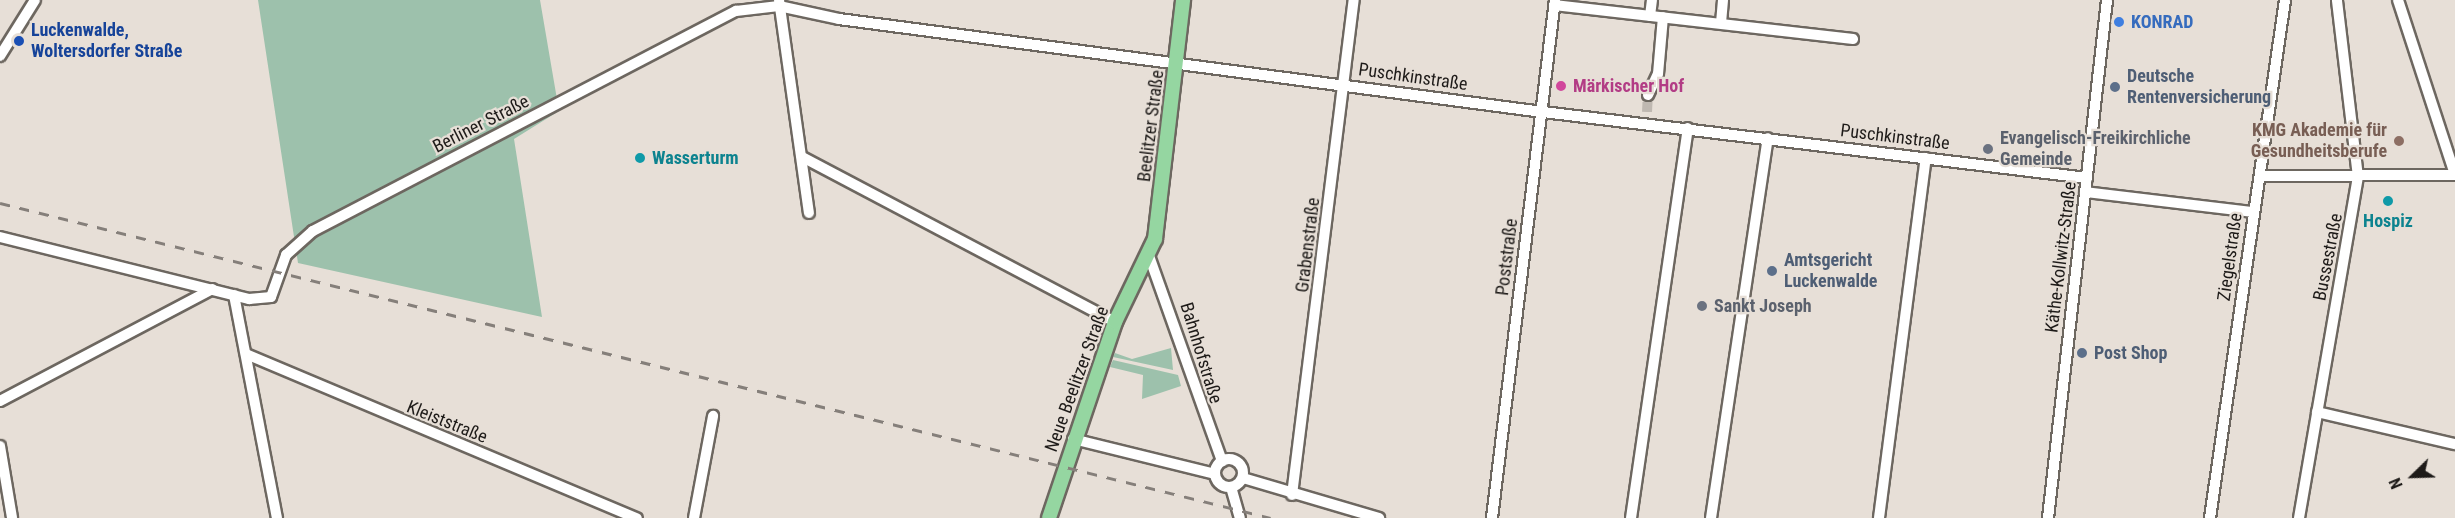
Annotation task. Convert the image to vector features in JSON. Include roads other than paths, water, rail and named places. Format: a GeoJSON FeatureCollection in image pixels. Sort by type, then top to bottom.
{"type":"FeatureCollection","features":[{"type":"Feature","properties":{"kind":"main road","name":"Beelitzer Straße"},"geometry":{"type":"LineString","coordinates":[[1149,256],[1177,62],[1183,0]]}},
{"type":"Feature","properties":{"kind":"main road","name":"Neue Beelitzer Straße"},"geometry":{"type":"LineString","coordinates":[[1049,518],[1073,439],[1114,322],[1149,256]]}},
{"type":"Feature","properties":{"kind":"street"},"geometry":{"type":"LineString","coordinates":[[0,56],[35,0]]}},
{"type":"Feature","properties":{"kind":"street","name":"Grabenstraße"},"geometry":{"type":"LineString","coordinates":[[1293,495],[1354,0]]}},
{"type":"Feature","properties":{"kind":"street"},"geometry":{"type":"LineString","coordinates":[[1650,16],[1652,0]]}},
{"type":"Feature","properties":{"kind":"street"},"geometry":{"type":"LineString","coordinates":[[1721,23],[1723,0]]}},
{"type":"Feature","properties":{"kind":"street","name":"Käthe-Kollwitz-Straße"},"geometry":{"type":"LineString","coordinates":[[2048,518],[2107,0]]}},
{"type":"Feature","properties":{"kind":"street","name":"Ziegelstraße"},"geometry":{"type":"LineString","coordinates":[[2210,518],[2285,0]]}},
{"type":"Feature","properties":{"kind":"street","name":"Bussestraße"},"geometry":{"type":"LineString","coordinates":[[2298,518],[2358,177],[2337,0]]}},
{"type":"Feature","properties":{"kind":"street"},"geometry":{"type":"LineString","coordinates":[[2260,176],[2455,175],[2398,0]]}},
{"type":"Feature","properties":{"kind":"street"},"geometry":{"type":"LineString","coordinates":[[1555,2],[1650,16],[1853,39]]}},
{"type":"Feature","properties":{"kind":"street","name":"Poststraße"},"geometry":{"type":"LineString","coordinates":[[1492,518],[1555,2]]}},
{"type":"Feature","properties":{"kind":"street"},"geometry":{"type":"LineString","coordinates":[[779,3],[804,158],[809,213]]}},
{"type":"Feature","properties":{"kind":"street","name":"Puschkinstraße"},"geometry":{"type":"LineString","coordinates":[[736,11],[779,3],[839,19],[1542,111],[1646,117],[1688,128],[2087,178]]}},
{"type":"Feature","properties":{"kind":"street","name":"Berliner Straße"},"geometry":{"type":"LineString","coordinates":[[234,295],[271,297],[286,255],[313,231],[736,11]]}},
{"type":"Feature","properties":{"kind":"street"},"geometry":{"type":"LineString","coordinates":[[1648,95],[1658,74],[1663,17]]}},
{"type":"Feature","properties":{"kind":"street"},"geometry":{"type":"LineString","coordinates":[[1631,518],[1688,128]]}},
{"type":"Feature","properties":{"kind":"street"},"geometry":{"type":"LineString","coordinates":[[1711,518],[1768,138]]}},
{"type":"Feature","properties":{"kind":"street"},"geometry":{"type":"LineString","coordinates":[[804,158],[1114,322]]}},
{"type":"Feature","properties":{"kind":"street"},"geometry":{"type":"LineString","coordinates":[[1879,518],[1926,158]]}},
{"type":"Feature","properties":{"kind":"street"},"geometry":{"type":"LineString","coordinates":[[2085,192],[2253,212]]}},
{"type":"Feature","properties":{"kind":"street"},"geometry":{"type":"LineString","coordinates":[[0,237],[234,295],[277,518]]}},
{"type":"Feature","properties":{"kind":"street","name":"Bahnhofstraße"},"geometry":{"type":"LineString","coordinates":[[1149,256],[1155,260],[1222,461]]}},
{"type":"Feature","properties":{"kind":"street"},"geometry":{"type":"LineString","coordinates":[[0,401],[212,290]]}},
{"type":"Feature","properties":{"kind":"street","name":"Kleiststraße"},"geometry":{"type":"LineString","coordinates":[[246,354],[637,518]]}},
{"type":"Feature","properties":{"kind":"street"},"geometry":{"type":"LineString","coordinates":[[2317,412],[2455,444]]}},
{"type":"Feature","properties":{"kind":"street"},"geometry":{"type":"LineString","coordinates":[[694,518],[712,416]]}},
{"type":"Feature","properties":{"kind":"street"},"geometry":{"type":"LineString","coordinates":[[1073,439],[1215,474],[1222,486],[1232,488]]}},
{"type":"Feature","properties":{"kind":"street"},"geometry":{"type":"LineString","coordinates":[[0,446],[12,518]]}},
{"type":"Feature","properties":{"kind":"street"},"geometry":{"type":"LineString","coordinates":[[1215,474],[1222,461],[1240,464],[1243,478]]}},
{"type":"Feature","properties":{"kind":"street"},"geometry":{"type":"LineString","coordinates":[[1243,478],[1293,495],[1379,518]]}},
{"type":"Feature","properties":{"kind":"street"},"geometry":{"type":"LineString","coordinates":[[1232,488],[1243,478]]}},
{"type":"Feature","properties":{"kind":"street"},"geometry":{"type":"LineString","coordinates":[[1232,488],[1240,518]]}},
{"type":"Feature","properties":{"kind":"tunnel"},"geometry":{"type":"LineString","coordinates":[[1647,112],[1648,95]]}},
{"type":"Feature","properties":{"kind":"railway"},"geometry":{"type":"LineString","coordinates":[[0,203],[1271,518]]}},
{"type":"Feature","properties":{"kind":"place","name":"KONRAD"},"geometry":{"type":"Point","coordinates":[2119,22]}},
{"type":"Feature","properties":{"kind":"place","name":"Luckenwalde, Woltersdorfer Straße"},"geometry":{"type":"Point","coordinates":[19,41]}},
{"type":"Feature","properties":{"kind":"place","name":"Märkischer Hof"},"geometry":{"type":"Point","coordinates":[1561,86]}},
{"type":"Feature","properties":{"kind":"place","name":"Deutsche Rentenversicherung"},"geometry":{"type":"Point","coordinates":[2115,87]}},
{"type":"Feature","properties":{"kind":"place","name":"KMG Akademie für Gesundheitsberufe"},"geometry":{"type":"Point","coordinates":[2399,141]}},
{"type":"Feature","properties":{"kind":"place","name":"Evangelisch-Freikirchliche Gemeinde"},"geometry":{"type":"Point","coordinates":[1988,149]}},
{"type":"Feature","properties":{"kind":"place","name":"Wasserturm"},"geometry":{"type":"Point","coordinates":[640,158]}},
{"type":"Feature","properties":{"kind":"place","name":"Hospiz"},"geometry":{"type":"Point","coordinates":[2388,201]}},
{"type":"Feature","properties":{"kind":"place","name":"Amtsgericht Luckenwalde"},"geometry":{"type":"Point","coordinates":[1772,271]}},
{"type":"Feature","properties":{"kind":"place","name":"Sankt Joseph"},"geometry":{"type":"Point","coordinates":[1702,306]}},
{"type":"Feature","properties":{"kind":"place","name":"Post Shop"},"geometry":{"type":"Point","coordinates":[2082,353]}}]}
